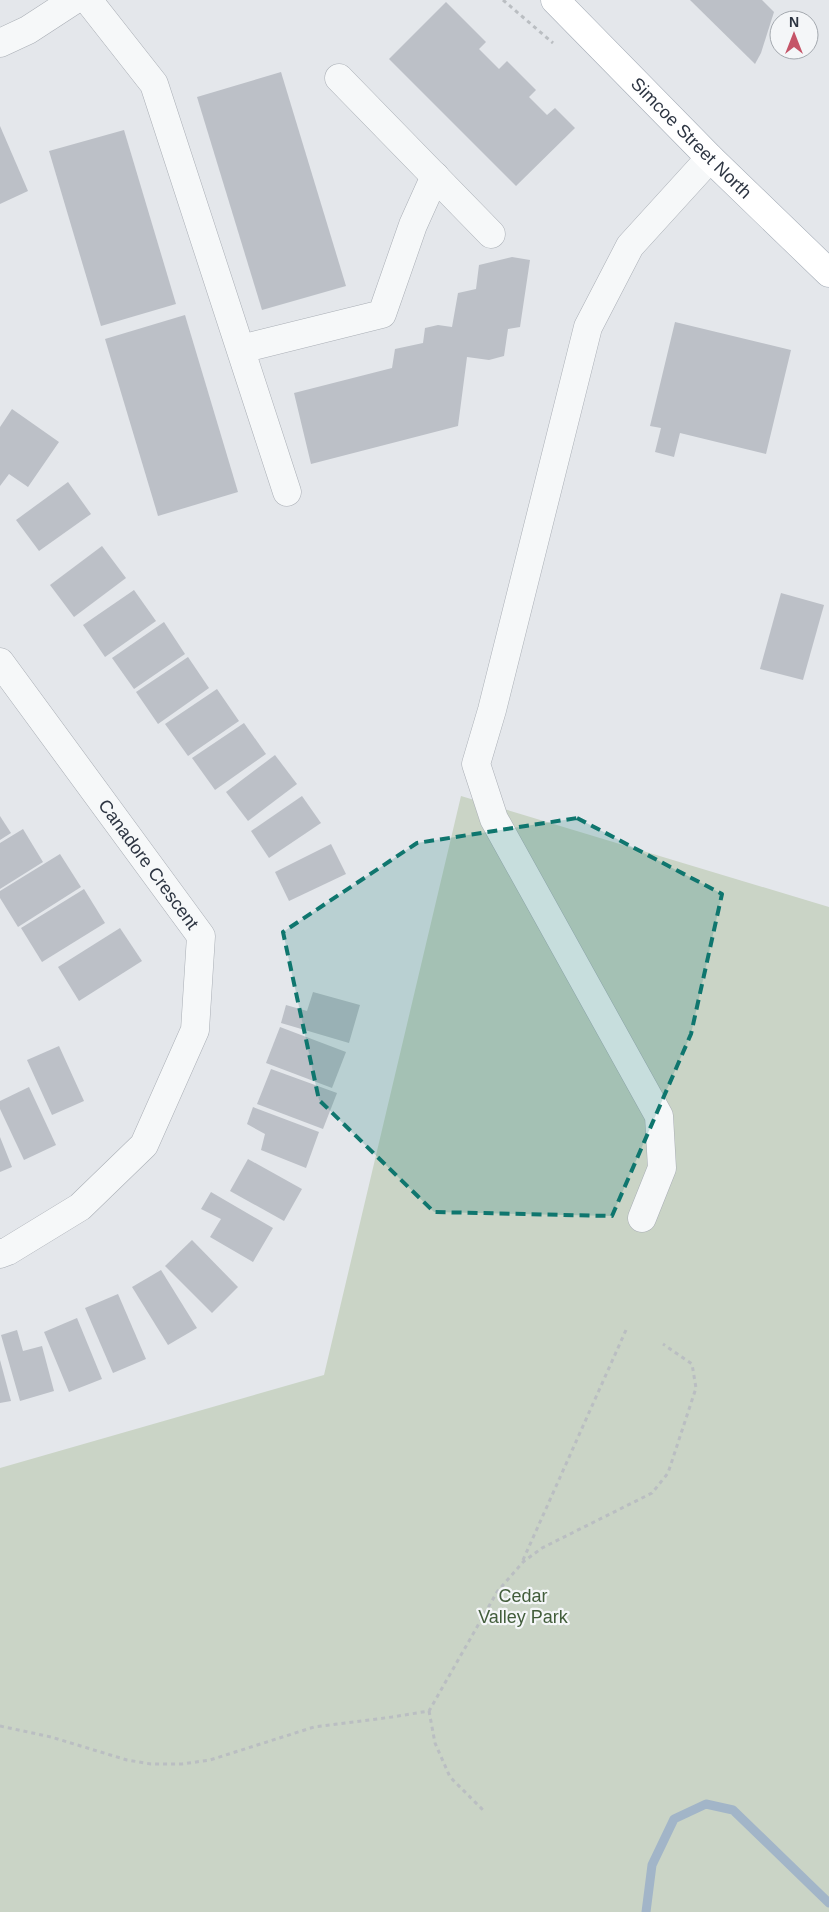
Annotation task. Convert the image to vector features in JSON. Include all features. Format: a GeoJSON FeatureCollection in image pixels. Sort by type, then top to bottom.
{"type":"FeatureCollection","features":[{"type":"Feature","properties":{"kind":"main road","name":"Simcoe Street North"},"geometry":{"type":"LineString","coordinates":[[555,0],[710,158],[829,274]]}},
{"type":"Feature","properties":{"kind":"street"},"geometry":{"type":"LineString","coordinates":[[0,43],[28,30],[74,0]]}},
{"type":"Feature","properties":{"kind":"street"},"geometry":{"type":"LineString","coordinates":[[88,0],[154,84],[288,492]]}},
{"type":"Feature","properties":{"kind":"street"},"geometry":{"type":"LineString","coordinates":[[339,78],[491,234]]}},
{"type":"Feature","properties":{"kind":"street"},"geometry":{"type":"LineString","coordinates":[[642,1218],[662,1168],[659,1116],[494,819],[476,764],[492,710],[588,327],[630,246],[710,158]]}},
{"type":"Feature","properties":{"kind":"street"},"geometry":{"type":"LineString","coordinates":[[241,350],[382,314],[413,225],[435,176]]}},
{"type":"Feature","properties":{"kind":"street","name":"Canadore Crescent"},"geometry":{"type":"LineString","coordinates":[[0,662],[202,936],[195,1030],[144,1145],[80,1208],[0,1254]]}},
{"type":"Feature","properties":{"kind":"path"},"geometry":{"type":"LineString","coordinates":[[522,1562],[626,1330]]}},
{"type":"Feature","properties":{"kind":"path"},"geometry":{"type":"LineString","coordinates":[[484,1811],[450,1776],[435,1743],[429,1710],[497,1592],[522,1562],[542,1548],[652,1493],[668,1472],[696,1388],[692,1364],[663,1344]]}},
{"type":"Feature","properties":{"kind":"path"},"geometry":{"type":"LineString","coordinates":[[0,1726],[51,1737],[127,1760],[151,1764],[182,1764],[210,1760],[314,1727],[392,1717],[429,1710]]}},
{"type":"Feature","properties":{"kind":"highlighted area"},"geometry":{"type":"Polygon","coordinates":[[[577,818],[722,894],[691,1034],[612,1216],[434,1212],[319,1100],[283,932],[417,843],[577,818]]]}},
{"type":"Feature","properties":{"kind":"green space","name":"Cedar Valley Park"},"geometry":{"type":"Polygon","coordinates":[[[461,796],[829,907],[829,1912],[0,1912],[0,1468],[324,1375],[461,796]]]}},
{"type":"Feature","properties":{"kind":"building"},"geometry":{"type":"Polygon","coordinates":[[[690,0],[762,0],[772,10],[769,10],[769,28],[761,53],[755,64],[690,0]]]}},
{"type":"Feature","properties":{"kind":"building"},"geometry":{"type":"Polygon","coordinates":[[[446,2],[486,42],[479,49],[499,69],[507,61],[536,90],[529,97],[547,115],[555,108],[575,128],[516,186],[389,59],[446,2]]]}},
{"type":"Feature","properties":{"kind":"building"},"geometry":{"type":"Polygon","coordinates":[[[281,72],[346,286],[262,310],[197,97],[281,72]]]}},
{"type":"Feature","properties":{"kind":"building"},"geometry":{"type":"Polygon","coordinates":[[[0,126],[28,191],[0,204],[0,126]]]}},
{"type":"Feature","properties":{"kind":"building"},"geometry":{"type":"Polygon","coordinates":[[[124,130],[176,304],[101,326],[49,151],[124,130]]]}},
{"type":"Feature","properties":{"kind":"building"},"geometry":{"type":"Polygon","coordinates":[[[512,257],[530,260],[520,327],[508,329],[504,356],[489,360],[467,357],[458,426],[311,464],[294,393],[392,368],[395,349],[423,343],[425,328],[438,325],[452,327],[458,293],[476,289],[479,265],[512,257]]]}},
{"type":"Feature","properties":{"kind":"building"},"geometry":{"type":"Polygon","coordinates":[[[185,315],[238,492],[158,516],[105,339],[185,315]]]}},
{"type":"Feature","properties":{"kind":"building"},"geometry":{"type":"Polygon","coordinates":[[[675,322],[791,350],[766,454],[680,433],[674,457],[655,452],[661,428],[650,426],[675,322]]]}},
{"type":"Feature","properties":{"kind":"building"},"geometry":{"type":"Polygon","coordinates":[[[12,409],[59,442],[28,487],[9,474],[0,486],[0,427],[12,409]]]}},
{"type":"Feature","properties":{"kind":"building"},"geometry":{"type":"Polygon","coordinates":[[[68,482],[91,514],[39,551],[16,520],[68,482]]]}},
{"type":"Feature","properties":{"kind":"building"},"geometry":{"type":"Polygon","coordinates":[[[102,546],[126,578],[74,617],[50,585],[102,546]]]}},
{"type":"Feature","properties":{"kind":"building"},"geometry":{"type":"Polygon","coordinates":[[[134,590],[156,621],[105,657],[83,625],[134,590]]]}},
{"type":"Feature","properties":{"kind":"building"},"geometry":{"type":"Polygon","coordinates":[[[781,593],[824,605],[803,680],[760,669],[781,593]]]}},
{"type":"Feature","properties":{"kind":"building"},"geometry":{"type":"Polygon","coordinates":[[[164,622],[185,654],[134,689],[112,658],[164,622]]]}},
{"type":"Feature","properties":{"kind":"building"},"geometry":{"type":"Polygon","coordinates":[[[188,657],[209,688],[158,724],[136,692],[188,657]]]}},
{"type":"Feature","properties":{"kind":"building"},"geometry":{"type":"Polygon","coordinates":[[[217,689],[239,721],[188,756],[165,724],[217,689]]]}},
{"type":"Feature","properties":{"kind":"building"},"geometry":{"type":"Polygon","coordinates":[[[244,723],[266,754],[215,790],[192,758],[244,723]]]}},
{"type":"Feature","properties":{"kind":"building"},"geometry":{"type":"Polygon","coordinates":[[[275,755],[297,784],[248,821],[226,792],[275,755]]]}},
{"type":"Feature","properties":{"kind":"building"},"geometry":{"type":"Polygon","coordinates":[[[302,796],[321,823],[269,858],[251,831],[302,796]]]}},
{"type":"Feature","properties":{"kind":"building"},"geometry":{"type":"Polygon","coordinates":[[[0,816],[11,833],[0,840],[0,816]]]}},
{"type":"Feature","properties":{"kind":"building"},"geometry":{"type":"Polygon","coordinates":[[[23,829],[43,862],[0,889],[0,843],[23,829]]]}},
{"type":"Feature","properties":{"kind":"building"},"geometry":{"type":"Polygon","coordinates":[[[331,844],[346,874],[289,901],[275,872],[331,844]]]}},
{"type":"Feature","properties":{"kind":"building"},"geometry":{"type":"Polygon","coordinates":[[[60,854],[81,887],[18,927],[0,898],[0,891],[60,854]]]}},
{"type":"Feature","properties":{"kind":"building"},"geometry":{"type":"Polygon","coordinates":[[[84,889],[105,923],[42,962],[21,928],[84,889]]]}},
{"type":"Feature","properties":{"kind":"building"},"geometry":{"type":"Polygon","coordinates":[[[120,928],[142,961],[79,1001],[58,967],[120,928]]]}},
{"type":"Feature","properties":{"kind":"building"},"geometry":{"type":"Polygon","coordinates":[[[313,992],[360,1005],[349,1043],[281,1023],[286,1005],[307,1011],[313,992]]]}},
{"type":"Feature","properties":{"kind":"building"},"geometry":{"type":"Polygon","coordinates":[[[280,1027],[346,1052],[332,1088],[266,1063],[280,1027]]]}},
{"type":"Feature","properties":{"kind":"building"},"geometry":{"type":"Polygon","coordinates":[[[59,1046],[84,1101],[52,1115],[27,1060],[59,1046]]]}},
{"type":"Feature","properties":{"kind":"building"},"geometry":{"type":"Polygon","coordinates":[[[271,1069],[337,1093],[323,1129],[257,1104],[271,1069]]]}},
{"type":"Feature","properties":{"kind":"building"},"geometry":{"type":"Polygon","coordinates":[[[29,1087],[56,1145],[24,1160],[0,1109],[0,1101],[29,1087]]]}},
{"type":"Feature","properties":{"kind":"building"},"geometry":{"type":"Polygon","coordinates":[[[253,1107],[319,1132],[306,1168],[261,1150],[265,1134],[247,1124],[253,1107]]]}},
{"type":"Feature","properties":{"kind":"building"},"geometry":{"type":"Polygon","coordinates":[[[0,1137],[12,1167],[0,1172],[0,1137]]]}},
{"type":"Feature","properties":{"kind":"building"},"geometry":{"type":"Polygon","coordinates":[[[248,1159],[302,1189],[284,1221],[230,1191],[248,1159]]]}},
{"type":"Feature","properties":{"kind":"building"},"geometry":{"type":"Polygon","coordinates":[[[211,1192],[273,1228],[253,1262],[210,1237],[221,1219],[201,1209],[211,1192]]]}},
{"type":"Feature","properties":{"kind":"building"},"geometry":{"type":"Polygon","coordinates":[[[192,1240],[238,1287],[212,1313],[165,1266],[192,1240]]]}},
{"type":"Feature","properties":{"kind":"building"},"geometry":{"type":"Polygon","coordinates":[[[161,1270],[197,1328],[168,1345],[132,1287],[161,1270]]]}},
{"type":"Feature","properties":{"kind":"building"},"geometry":{"type":"Polygon","coordinates":[[[118,1294],[146,1359],[113,1373],[85,1308],[118,1294]]]}},
{"type":"Feature","properties":{"kind":"building"},"geometry":{"type":"Polygon","coordinates":[[[77,1318],[102,1379],[69,1392],[44,1332],[77,1318]]]}},
{"type":"Feature","properties":{"kind":"building"},"geometry":{"type":"Polygon","coordinates":[[[17,1330],[23,1351],[42,1346],[54,1391],[20,1401],[1,1335],[17,1330]]]}},
{"type":"Feature","properties":{"kind":"building"},"geometry":{"type":"Polygon","coordinates":[[[0,1360],[11,1401],[0,1403],[0,1360]]]}},
{"type":"Feature","properties":{"kind":"waterway"},"geometry":{"type":"LineString","coordinates":[[646,1912],[652,1865],[674,1819],[706,1804],[733,1810],[829,1903]]}}]}
